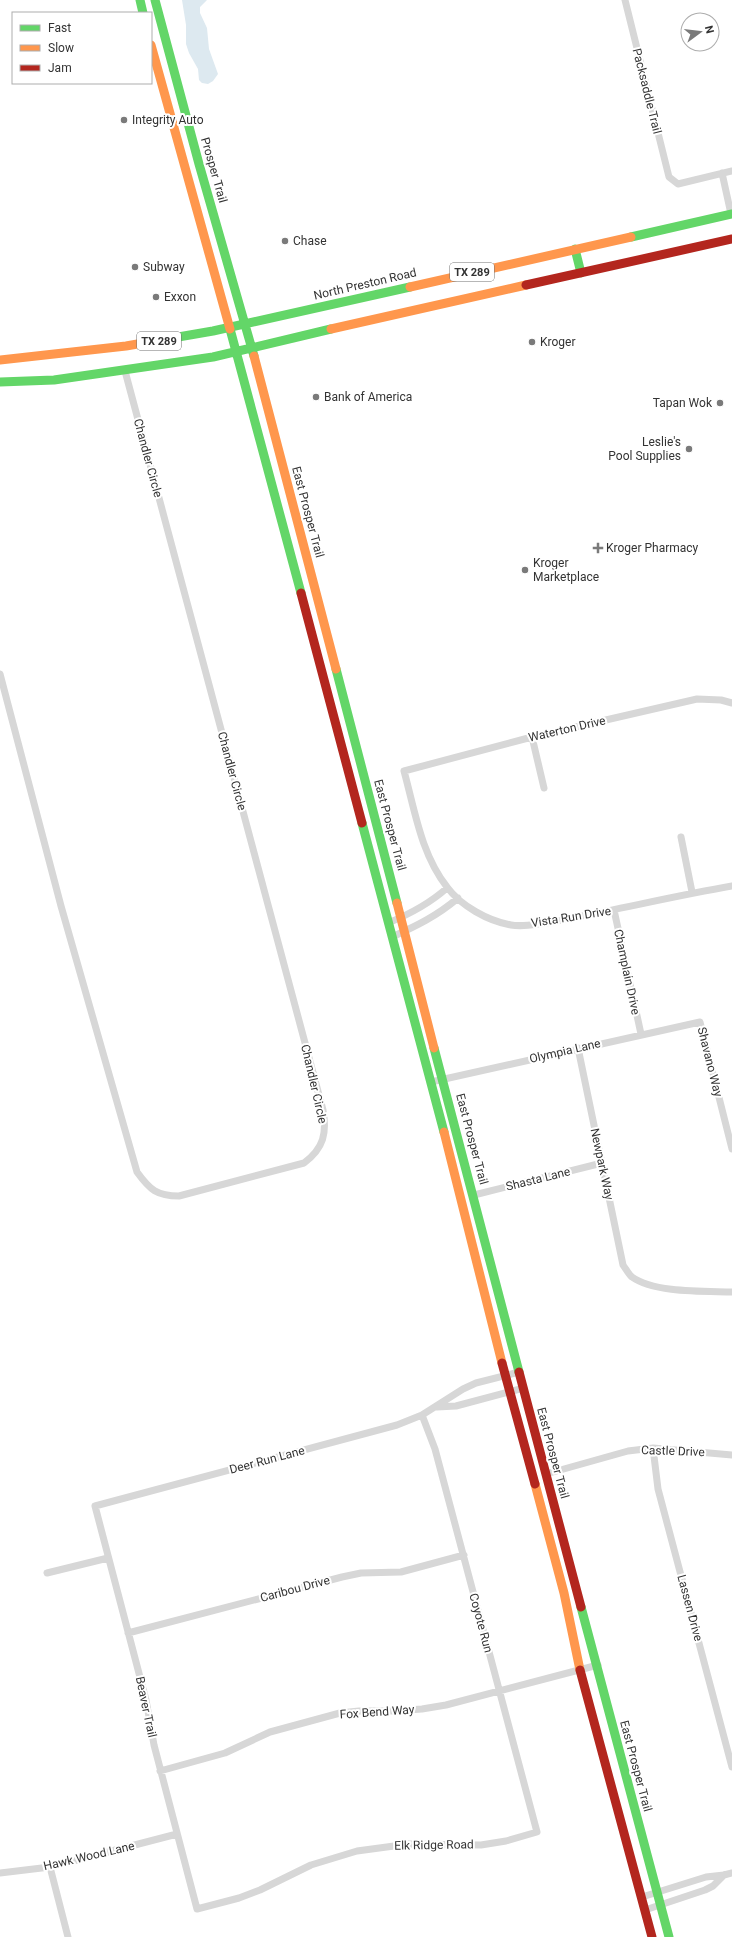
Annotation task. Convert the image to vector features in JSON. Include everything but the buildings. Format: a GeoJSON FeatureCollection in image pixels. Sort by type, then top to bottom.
{"type":"FeatureCollection","features":[{"type":"Feature","properties":{"kind":"main road"},"geometry":{"type":"LineString","coordinates":[[140,0],[143,12]]}},
{"type":"Feature","properties":{"kind":"main road","name":"Prosper Trail"},"geometry":{"type":"LineString","coordinates":[[155,0],[199,164],[252,347]]}},
{"type":"Feature","properties":{"kind":"main road"},"geometry":{"type":"LineString","coordinates":[[152,48],[236,351],[431,1082],[509,1392],[564,1593],[580,1670],[652,1937]]}},
{"type":"Feature","properties":{"kind":"main road"},"geometry":{"type":"LineString","coordinates":[[157,67],[172,64]]}},
{"type":"Feature","properties":{"kind":"main road","name":"North Preston Road"},"geometry":{"type":"LineString","coordinates":[[0,360],[126,346],[229,327],[732,214]]}},
{"type":"Feature","properties":{"kind":"main road","name":"TX 289"},"geometry":{"type":"LineString","coordinates":[[0,382],[54,380],[125,371],[213,357],[732,239]]}},
{"type":"Feature","properties":{"kind":"main road"},"geometry":{"type":"LineString","coordinates":[[575,249],[581,273]]}},
{"type":"Feature","properties":{"kind":"main road","name":"East Prosper Trail"},"geometry":{"type":"LineString","coordinates":[[252,347],[444,1078],[519,1372],[669,1937]]}},
{"type":"Feature","properties":{"kind":"main road"},"geometry":{"type":"LineString","coordinates":[[293,569],[309,565]]}},
{"type":"Feature","properties":{"kind":"street","name":"Packsaddle Trail"},"geometry":{"type":"LineString","coordinates":[[625,0],[667,171],[673,181],[678,184],[722,173]]}},
{"type":"Feature","properties":{"kind":"street"},"geometry":{"type":"LineString","coordinates":[[732,171],[722,173],[732,214]]}},
{"type":"Feature","properties":{"kind":"street","name":"Chandler Circle"},"geometry":{"type":"LineString","coordinates":[[0,674],[61,906],[137,1172],[146,1184],[156,1192],[167,1196],[179,1196],[304,1163],[313,1156],[321,1144],[326,1125],[323,1110],[125,371]]}},
{"type":"Feature","properties":{"kind":"street","name":"Waterton Drive"},"geometry":{"type":"LineString","coordinates":[[404,771],[532,736],[697,699],[721,700],[732,703]]}},
{"type":"Feature","properties":{"kind":"street"},"geometry":{"type":"LineString","coordinates":[[532,736],[544,788]]}},
{"type":"Feature","properties":{"kind":"street","name":"Vista Run Drive"},"geometry":{"type":"LineString","coordinates":[[404,771],[425,848],[447,888],[458,898],[484,916],[512,925],[546,923],[614,910],[692,892],[732,886]]}},
{"type":"Feature","properties":{"kind":"street"},"geometry":{"type":"LineString","coordinates":[[681,837],[692,892]]}},
{"type":"Feature","properties":{"kind":"street"},"geometry":{"type":"LineString","coordinates":[[388,923],[432,900],[447,888]]}},
{"type":"Feature","properties":{"kind":"street"},"geometry":{"type":"LineString","coordinates":[[392,937],[442,912],[458,898]]}},
{"type":"Feature","properties":{"kind":"street","name":"Champlain Drive"},"geometry":{"type":"LineString","coordinates":[[614,910],[641,1034]]}},
{"type":"Feature","properties":{"kind":"street","name":"Olympia Lane"},"geometry":{"type":"LineString","coordinates":[[431,1082],[700,1022]]}},
{"type":"Feature","properties":{"kind":"street","name":"Shavano Way"},"geometry":{"type":"LineString","coordinates":[[700,1022],[732,1149]]}},
{"type":"Feature","properties":{"kind":"street","name":"Newpark Way"},"geometry":{"type":"LineString","coordinates":[[578,1048],[623,1265],[632,1277],[646,1284],[672,1290],[732,1292]]}},
{"type":"Feature","properties":{"kind":"street","name":"Shasta Lane"},"geometry":{"type":"LineString","coordinates":[[474,1195],[602,1163]]}},
{"type":"Feature","properties":{"kind":"street","name":"Deer Run Lane"},"geometry":{"type":"LineString","coordinates":[[95,1506],[367,1434],[422,1415],[437,1407],[463,1389],[519,1372]]}},
{"type":"Feature","properties":{"kind":"street","name":"Deer Run Lane"},"geometry":{"type":"LineString","coordinates":[[437,1407],[456,1406],[524,1388]]}},
{"type":"Feature","properties":{"kind":"street","name":"Coyote Run"},"geometry":{"type":"LineString","coordinates":[[422,1415],[436,1449],[537,1832]]}},
{"type":"Feature","properties":{"kind":"street","name":"Castle Drive"},"geometry":{"type":"LineString","coordinates":[[546,1474],[628,1450],[653,1448],[732,1455]]}},
{"type":"Feature","properties":{"kind":"street","name":"Lassen Drive"},"geometry":{"type":"LineString","coordinates":[[653,1448],[658,1489],[732,1767]]}},
{"type":"Feature","properties":{"kind":"street","name":"Beaver Trail"},"geometry":{"type":"LineString","coordinates":[[95,1506],[146,1700],[160,1771],[197,1909]]}},
{"type":"Feature","properties":{"kind":"street","name":"Caribou Drive"},"geometry":{"type":"LineString","coordinates":[[128,1632],[342,1577],[361,1574],[401,1572],[464,1556]]}},
{"type":"Feature","properties":{"kind":"street"},"geometry":{"type":"LineString","coordinates":[[47,1574],[108,1558]]}},
{"type":"Feature","properties":{"kind":"street","name":"Fox Bend Way"},"geometry":{"type":"LineString","coordinates":[[160,1771],[225,1753],[270,1732],[340,1713],[359,1710],[394,1711],[422,1709],[499,1691],[598,1665]]}},
{"type":"Feature","properties":{"kind":"street","name":"Elk Ridge Road"},"geometry":{"type":"LineString","coordinates":[[197,1909],[239,1898],[260,1890],[311,1865],[357,1851],[409,1844],[481,1845],[506,1841],[537,1832]]}},
{"type":"Feature","properties":{"kind":"street","name":"Hawk Wood Lane"},"geometry":{"type":"LineString","coordinates":[[0,1873],[50,1867],[177,1834]]}},
{"type":"Feature","properties":{"kind":"street"},"geometry":{"type":"LineString","coordinates":[[50,1867],[68,1937]]}},
{"type":"Feature","properties":{"kind":"street"},"geometry":{"type":"LineString","coordinates":[[642,1896],[706,1877],[724,1875],[732,1872]]}},
{"type":"Feature","properties":{"kind":"street"},"geometry":{"type":"LineString","coordinates":[[645,1910],[705,1890],[713,1886],[724,1875]]}},
{"type":"Feature","properties":{"kind":"shaded area"},"geometry":{"type":"Polygon","coordinates":[[[182,0],[207,0],[200,7],[200,13],[207,28],[209,49],[218,74],[213,81],[208,84],[202,83],[199,80],[198,69],[186,44],[186,25],[182,0]]]}},
{"type":"Feature","properties":{"kind":"traffic: fast"},"geometry":{"type":"LineString","coordinates":[[140,0],[143,12]]}},
{"type":"Feature","properties":{"kind":"traffic: fast"},"geometry":{"type":"LineString","coordinates":[[155,0],[199,164],[254,356]]}},
{"type":"Feature","properties":{"kind":"traffic: fast"},"geometry":{"type":"LineString","coordinates":[[631,237],[732,214]]}},
{"type":"Feature","properties":{"kind":"traffic: fast"},"geometry":{"type":"LineString","coordinates":[[575,249],[581,273]]}},
{"type":"Feature","properties":{"kind":"traffic: fast"},"geometry":{"type":"LineString","coordinates":[[155,341],[213,331],[410,287]]}},
{"type":"Feature","properties":{"kind":"traffic: fast"},"geometry":{"type":"LineString","coordinates":[[230,329],[301,593]]}},
{"type":"Feature","properties":{"kind":"traffic: fast"},"geometry":{"type":"LineString","coordinates":[[0,382],[54,380],[213,357],[331,329]]}},
{"type":"Feature","properties":{"kind":"traffic: fast"},"geometry":{"type":"LineString","coordinates":[[336,669],[397,903]]}},
{"type":"Feature","properties":{"kind":"traffic: fast"},"geometry":{"type":"LineString","coordinates":[[362,823],[444,1132]]}},
{"type":"Feature","properties":{"kind":"traffic: fast"},"geometry":{"type":"LineString","coordinates":[[434,1048],[519,1372]]}},
{"type":"Feature","properties":{"kind":"traffic: fast"},"geometry":{"type":"LineString","coordinates":[[581,1607],[669,1937]]}},
{"type":"Feature","properties":{"kind":"traffic: slow"},"geometry":{"type":"LineString","coordinates":[[152,49],[230,329]]}},
{"type":"Feature","properties":{"kind":"traffic: slow"},"geometry":{"type":"LineString","coordinates":[[410,287],[631,237]]}},
{"type":"Feature","properties":{"kind":"traffic: slow"},"geometry":{"type":"LineString","coordinates":[[331,329],[526,285]]}},
{"type":"Feature","properties":{"kind":"traffic: slow"},"geometry":{"type":"LineString","coordinates":[[0,360],[126,346],[155,341]]}},
{"type":"Feature","properties":{"kind":"traffic: slow"},"geometry":{"type":"LineString","coordinates":[[254,356],[336,669]]}},
{"type":"Feature","properties":{"kind":"traffic: slow"},"geometry":{"type":"LineString","coordinates":[[397,903],[434,1048]]}},
{"type":"Feature","properties":{"kind":"traffic: slow"},"geometry":{"type":"LineString","coordinates":[[444,1132],[502,1363]]}},
{"type":"Feature","properties":{"kind":"traffic: slow"},"geometry":{"type":"LineString","coordinates":[[535,1484],[564,1593],[580,1670]]}},
{"type":"Feature","properties":{"kind":"traffic: jam"},"geometry":{"type":"LineString","coordinates":[[526,285],[732,239]]}},
{"type":"Feature","properties":{"kind":"traffic: jam"},"geometry":{"type":"LineString","coordinates":[[301,593],[362,823]]}},
{"type":"Feature","properties":{"kind":"traffic: jam"},"geometry":{"type":"LineString","coordinates":[[502,1363],[535,1484]]}},
{"type":"Feature","properties":{"kind":"traffic: jam"},"geometry":{"type":"LineString","coordinates":[[519,1372],[581,1607]]}},
{"type":"Feature","properties":{"kind":"traffic: jam"},"geometry":{"type":"LineString","coordinates":[[580,1670],[652,1937]]}},
{"type":"Feature","properties":{"kind":"place","name":"Integrity Auto"},"geometry":{"type":"Point","coordinates":[124,120]}},
{"type":"Feature","properties":{"kind":"place","name":"Chase"},"geometry":{"type":"Point","coordinates":[285,241]}},
{"type":"Feature","properties":{"kind":"place","name":"Subway"},"geometry":{"type":"Point","coordinates":[135,267]}},
{"type":"Feature","properties":{"kind":"place","name":"Exxon"},"geometry":{"type":"Point","coordinates":[156,297]}},
{"type":"Feature","properties":{"kind":"place","name":"Kroger"},"geometry":{"type":"Point","coordinates":[532,342]}},
{"type":"Feature","properties":{"kind":"place","name":"Bank of America"},"geometry":{"type":"Point","coordinates":[316,397]}},
{"type":"Feature","properties":{"kind":"place","name":"Tapan Wok"},"geometry":{"type":"Point","coordinates":[720,403]}},
{"type":"Feature","properties":{"kind":"place","name":"Leslie's Pool Supplies"},"geometry":{"type":"Point","coordinates":[689,449]}},
{"type":"Feature","properties":{"kind":"place","name":"Kroger Pharmacy"},"geometry":{"type":"Point","coordinates":[598,548]}},
{"type":"Feature","properties":{"kind":"place","name":"Kroger Marketplace"},"geometry":{"type":"Point","coordinates":[525,570]}}]}
